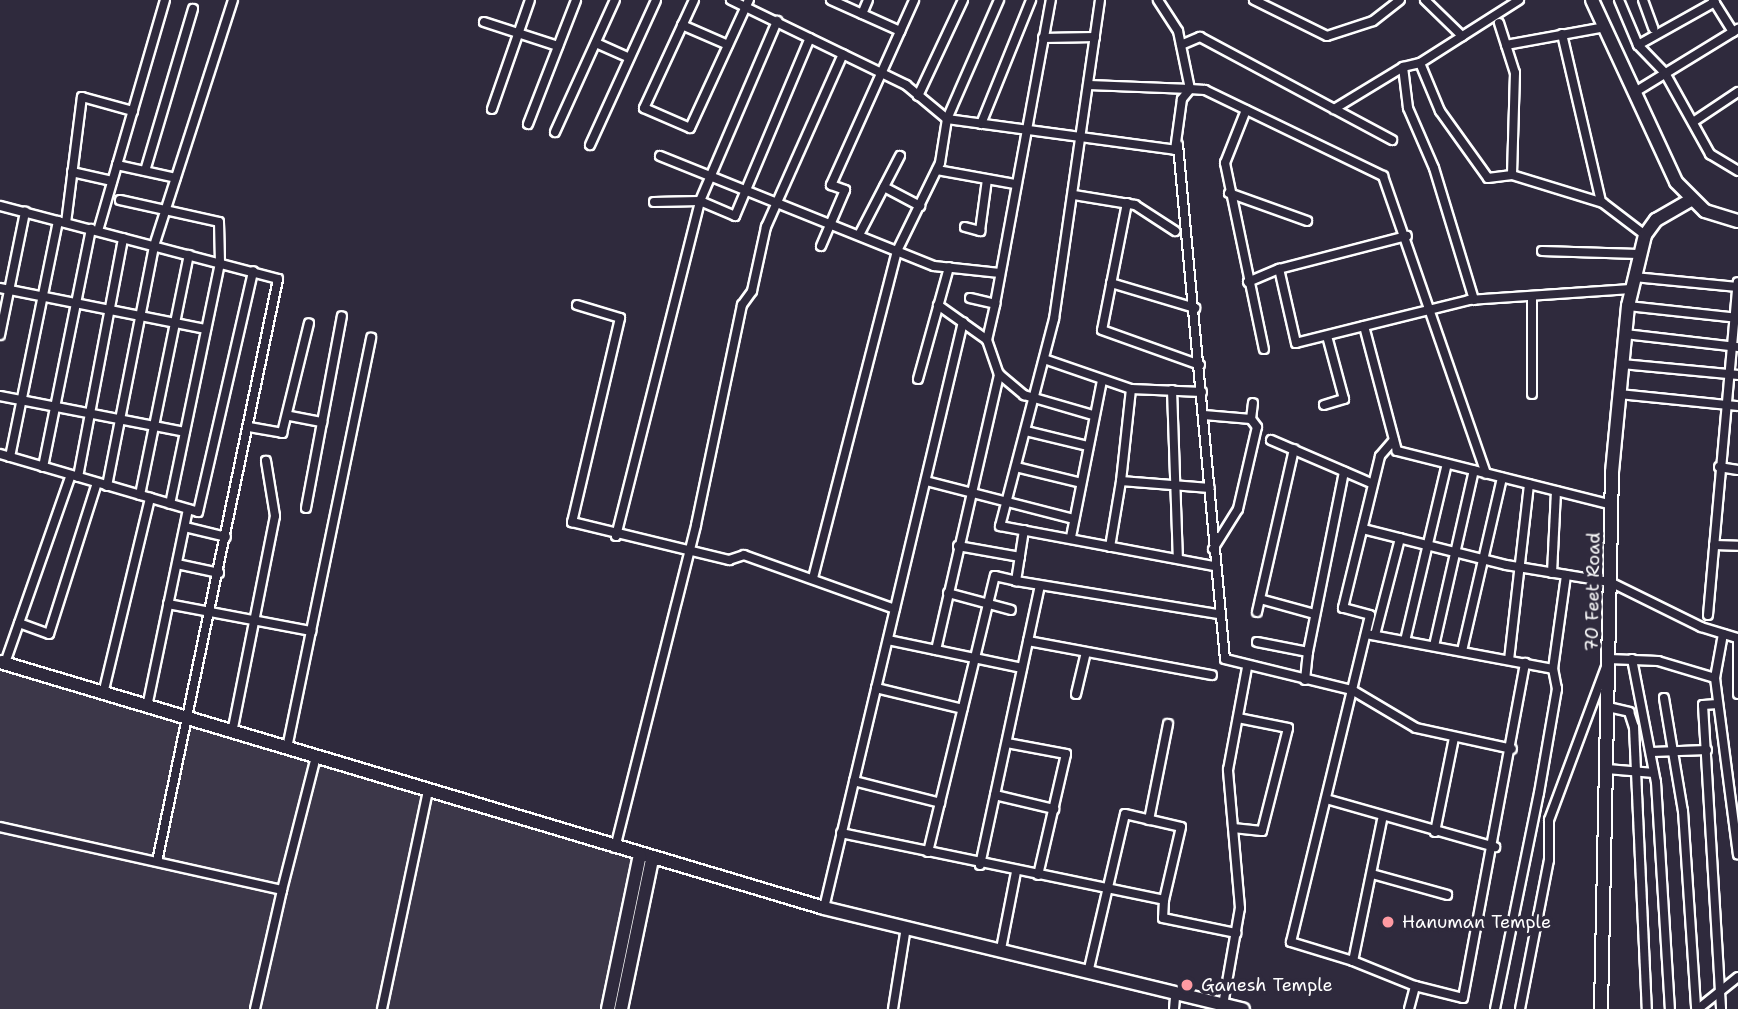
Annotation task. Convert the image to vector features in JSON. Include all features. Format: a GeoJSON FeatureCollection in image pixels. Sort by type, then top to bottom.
{"type":"FeatureCollection","features":[{"type":"Feature","properties":{"kind":"main road"},"geometry":{"type":"LineString","coordinates":[[1592,0],[1634,92],[1689,201],[1738,221]]}},
{"type":"Feature","properties":{"kind":"main road","name":"70 Feet Road"},"geometry":{"type":"LineString","coordinates":[[1601,1009],[1612,505],[1628,306],[1638,254],[1646,235],[1656,220],[1689,201]]}},
{"type":"Feature","properties":{"kind":"main road"},"geometry":{"type":"LineString","coordinates":[[3,663],[615,848],[824,908],[1001,949],[1088,973],[1174,1003],[1223,1005],[1243,1009]]}},
{"type":"Feature","properties":{"kind":"main road"},"geometry":{"type":"LineString","coordinates":[[608,1009],[646,857]]}},
{"type":"Feature","properties":{"kind":"main road"},"geometry":{"type":"LineString","coordinates":[[621,1009],[646,857]]}},
{"type":"Feature","properties":{"kind":"street"},"geometry":{"type":"LineString","coordinates":[[43,467],[76,303],[95,230],[117,165],[165,0]]}},
{"type":"Feature","properties":{"kind":"street"},"geometry":{"type":"LineString","coordinates":[[107,486],[154,246],[233,0]]}},
{"type":"Feature","properties":{"kind":"street"},"geometry":{"type":"LineString","coordinates":[[492,109],[530,0]]}},
{"type":"Feature","properties":{"kind":"street"},"geometry":{"type":"LineString","coordinates":[[528,124],[576,0]]}},
{"type":"Feature","properties":{"kind":"street"},"geometry":{"type":"LineString","coordinates":[[555,132],[615,0]]}},
{"type":"Feature","properties":{"kind":"street"},"geometry":{"type":"LineString","coordinates":[[590,145],[656,0]]}},
{"type":"Feature","properties":{"kind":"street"},"geometry":{"type":"LineString","coordinates":[[694,0],[645,108],[690,128],[748,4]]}},
{"type":"Feature","properties":{"kind":"street"},"geometry":{"type":"LineString","coordinates":[[731,0],[748,4],[777,22],[882,73],[947,119],[1155,152],[1178,145]]}},
{"type":"Feature","properties":{"kind":"street"},"geometry":{"type":"LineString","coordinates":[[831,0],[841,2],[900,31]]}},
{"type":"Feature","properties":{"kind":"street"},"geometry":{"type":"LineString","coordinates":[[862,14],[868,0]]}},
{"type":"Feature","properties":{"kind":"street"},"geometry":{"type":"LineString","coordinates":[[821,246],[845,190],[831,185],[914,0]]}},
{"type":"Feature","properties":{"kind":"street"},"geometry":{"type":"LineString","coordinates":[[918,96],[963,0]]}},
{"type":"Feature","properties":{"kind":"street"},"geometry":{"type":"LineString","coordinates":[[813,579],[897,251],[937,170],[947,119],[999,0]]}},
{"type":"Feature","properties":{"kind":"street"},"geometry":{"type":"LineString","coordinates":[[981,124],[1031,0]]}},
{"type":"Feature","properties":{"kind":"street"},"geometry":{"type":"LineString","coordinates":[[1051,0],[1024,131],[987,340],[999,374],[1034,401],[1093,415]]}},
{"type":"Feature","properties":{"kind":"street"},"geometry":{"type":"LineString","coordinates":[[1100,0],[1083,141],[1044,359],[1000,526],[1214,566]]}},
{"type":"Feature","properties":{"kind":"street"},"geometry":{"type":"LineString","coordinates":[[1158,0],[1170,11],[1181,45],[1190,89]]}},
{"type":"Feature","properties":{"kind":"street"},"geometry":{"type":"LineString","coordinates":[[1254,0],[1327,37],[1373,21],[1400,0]]}},
{"type":"Feature","properties":{"kind":"street"},"geometry":{"type":"LineString","coordinates":[[1425,0],[1462,36]]}},
{"type":"Feature","properties":{"kind":"street"},"geometry":{"type":"LineString","coordinates":[[1334,109],[1403,67],[1420,62],[1519,0]]}},
{"type":"Feature","properties":{"kind":"street"},"geometry":{"type":"LineString","coordinates":[[1619,0],[1638,45],[1665,73],[1710,154],[1738,171]]}},
{"type":"Feature","properties":{"kind":"street"},"geometry":{"type":"LineString","coordinates":[[1643,0],[1653,28]]}},
{"type":"Feature","properties":{"kind":"street"},"geometry":{"type":"LineString","coordinates":[[1634,92],[1735,30],[1714,1],[1638,45]]}},
{"type":"Feature","properties":{"kind":"street"},"geometry":{"type":"LineString","coordinates":[[145,171],[194,9]]}},
{"type":"Feature","properties":{"kind":"street"},"geometry":{"type":"LineString","coordinates":[[484,22],[558,46]]}},
{"type":"Feature","properties":{"kind":"street"},"geometry":{"type":"LineString","coordinates":[[616,536],[700,201],[777,22]]}},
{"type":"Feature","properties":{"kind":"street"},"geometry":{"type":"LineString","coordinates":[[1499,23],[1506,45],[1518,110],[1512,175]]}},
{"type":"Feature","properties":{"kind":"street"},"geometry":{"type":"LineString","coordinates":[[682,24],[728,45]]}},
{"type":"Feature","properties":{"kind":"street"},"geometry":{"type":"LineString","coordinates":[[1506,45],[1605,27]]}},
{"type":"Feature","properties":{"kind":"street"},"geometry":{"type":"LineString","coordinates":[[1562,34],[1601,202]]}},
{"type":"Feature","properties":{"kind":"street"},"geometry":{"type":"LineString","coordinates":[[1043,38],[1095,37]]}},
{"type":"Feature","properties":{"kind":"street"},"geometry":{"type":"LineString","coordinates":[[1181,45],[1200,37],[1392,140]]}},
{"type":"Feature","properties":{"kind":"street"},"geometry":{"type":"LineString","coordinates":[[654,202],[700,201],[735,216],[810,38]]}},
{"type":"Feature","properties":{"kind":"street"},"geometry":{"type":"LineString","coordinates":[[596,43],[629,58]]}},
{"type":"Feature","properties":{"kind":"street"},"geometry":{"type":"LineString","coordinates":[[615,848],[689,552],[742,305],[777,202],[843,54]]}},
{"type":"Feature","properties":{"kind":"street"},"geometry":{"type":"LineString","coordinates":[[1420,62],[1440,111],[1488,178],[1512,175],[1601,202],[1646,235]]}},
{"type":"Feature","properties":{"kind":"street"},"geometry":{"type":"LineString","coordinates":[[1403,67],[1408,108],[1434,168],[1474,300]]}},
{"type":"Feature","properties":{"kind":"street"},"geometry":{"type":"LineString","coordinates":[[1089,85],[1190,89],[1246,110],[1383,176],[1406,236],[1486,474]]}},
{"type":"Feature","properties":{"kind":"street"},"geometry":{"type":"LineString","coordinates":[[1190,89],[1182,99],[1178,145],[1200,365],[1218,614],[1225,659],[1247,667],[1352,690],[1416,728],[1512,749]]}},
{"type":"Feature","properties":{"kind":"street"},"geometry":{"type":"LineString","coordinates":[[1693,122],[1738,92]]}},
{"type":"Feature","properties":{"kind":"street"},"geometry":{"type":"LineString","coordinates":[[10,457],[72,172],[82,97],[133,111]]}},
{"type":"Feature","properties":{"kind":"street"},"geometry":{"type":"LineString","coordinates":[[1246,110],[1225,163],[1229,193],[1264,349]]}},
{"type":"Feature","properties":{"kind":"street"},"geometry":{"type":"LineString","coordinates":[[660,156],[897,251],[948,267],[1000,273]]}},
{"type":"Feature","properties":{"kind":"street"},"geometry":{"type":"LineString","coordinates":[[859,235],[900,156]]}},
{"type":"Feature","properties":{"kind":"street"},"geometry":{"type":"LineString","coordinates":[[117,165],[176,178]]}},
{"type":"Feature","properties":{"kind":"street"},"geometry":{"type":"LineString","coordinates":[[937,170],[1015,184]]}},
{"type":"Feature","properties":{"kind":"street"},"geometry":{"type":"LineString","coordinates":[[72,172],[112,181]]}},
{"type":"Feature","properties":{"kind":"street"},"geometry":{"type":"LineString","coordinates":[[965,227],[980,231],[987,179]]}},
{"type":"Feature","properties":{"kind":"street"},"geometry":{"type":"LineString","coordinates":[[884,187],[920,206]]}},
{"type":"Feature","properties":{"kind":"street"},"geometry":{"type":"LineString","coordinates":[[1229,193],[1307,221]]}},
{"type":"Feature","properties":{"kind":"street"},"geometry":{"type":"LineString","coordinates":[[1074,195],[1128,203],[1175,232]]}},
{"type":"Feature","properties":{"kind":"street"},"geometry":{"type":"LineString","coordinates":[[120,200],[164,214],[219,222],[220,263],[170,504]]}},
{"type":"Feature","properties":{"kind":"street"},"geometry":{"type":"LineString","coordinates":[[1128,203],[1102,330],[1200,365]]}},
{"type":"Feature","properties":{"kind":"street"},"geometry":{"type":"LineString","coordinates":[[0,206],[278,279],[189,720],[157,862]]}},
{"type":"Feature","properties":{"kind":"street"},"geometry":{"type":"LineString","coordinates":[[0,335],[4,289],[24,212]]}},
{"type":"Feature","properties":{"kind":"street"},"geometry":{"type":"LineString","coordinates":[[1248,282],[1279,269],[1406,236]]}},
{"type":"Feature","properties":{"kind":"street"},"geometry":{"type":"LineString","coordinates":[[3,663],[75,476],[90,414],[122,238]]}},
{"type":"Feature","properties":{"kind":"street"},"geometry":{"type":"LineString","coordinates":[[1542,251],[1638,254]]}},
{"type":"Feature","properties":{"kind":"street"},"geometry":{"type":"LineString","coordinates":[[140,495],[189,255]]}},
{"type":"Feature","properties":{"kind":"street"},"geometry":{"type":"LineString","coordinates":[[918,379],[948,267]]}},
{"type":"Feature","properties":{"kind":"street"},"geometry":{"type":"LineString","coordinates":[[1279,269],[1296,344],[1429,307],[1474,300],[1532,296],[1632,283],[1738,285],[1733,374],[1725,405],[1708,615]]}},
{"type":"Feature","properties":{"kind":"street"},"geometry":{"type":"LineString","coordinates":[[0,454],[198,512],[253,271]]}},
{"type":"Feature","properties":{"kind":"street"},"geometry":{"type":"LineString","coordinates":[[1111,283],[1195,308]]}},
{"type":"Feature","properties":{"kind":"street"},"geometry":{"type":"LineString","coordinates":[[4,289],[206,329]]}},
{"type":"Feature","properties":{"kind":"street"},"geometry":{"type":"LineString","coordinates":[[1532,296],[1532,394]]}},
{"type":"Feature","properties":{"kind":"street"},"geometry":{"type":"LineString","coordinates":[[970,298],[995,304]]}},
{"type":"Feature","properties":{"kind":"street"},"geometry":{"type":"LineString","coordinates":[[578,304],[620,318],[572,522],[616,536],[729,560],[744,555],[895,609]]}},
{"type":"Feature","properties":{"kind":"street"},"geometry":{"type":"LineString","coordinates":[[938,305],[987,340]]}},
{"type":"Feature","properties":{"kind":"street"},"geometry":{"type":"LineString","coordinates":[[1628,306],[1736,318]]}},
{"type":"Feature","properties":{"kind":"street"},"geometry":{"type":"LineString","coordinates":[[306,508],[342,316]]}},
{"type":"Feature","properties":{"kind":"street"},"geometry":{"type":"LineString","coordinates":[[248,427],[282,433],[290,416],[309,323]]}},
{"type":"Feature","properties":{"kind":"street"},"geometry":{"type":"LineString","coordinates":[[824,908],[964,323]]}},
{"type":"Feature","properties":{"kind":"street"},"geometry":{"type":"LineString","coordinates":[[1364,326],[1398,451],[1612,505]]}},
{"type":"Feature","properties":{"kind":"street"},"geometry":{"type":"LineString","coordinates":[[1625,334],[1735,346]]}},
{"type":"Feature","properties":{"kind":"street"},"geometry":{"type":"LineString","coordinates":[[1324,405],[1344,399],[1327,336]]}},
{"type":"Feature","properties":{"kind":"street"},"geometry":{"type":"LineString","coordinates":[[287,748],[371,337]]}},
{"type":"Feature","properties":{"kind":"street"},"geometry":{"type":"LineString","coordinates":[[1044,359],[1131,389],[1202,392]]}},
{"type":"Feature","properties":{"kind":"street"},"geometry":{"type":"LineString","coordinates":[[1622,363],[1733,374]]}},
{"type":"Feature","properties":{"kind":"street"},"geometry":{"type":"LineString","coordinates":[[936,650],[969,493],[999,374]]}},
{"type":"Feature","properties":{"kind":"street"},"geometry":{"type":"LineString","coordinates":[[1070,537],[1102,380]]}},
{"type":"Feature","properties":{"kind":"street"},"geometry":{"type":"LineString","coordinates":[[1110,547],[1121,481],[1131,389]]}},
{"type":"Feature","properties":{"kind":"street"},"geometry":{"type":"LineString","coordinates":[[1172,390],[1178,559]]}},
{"type":"Feature","properties":{"kind":"street"},"geometry":{"type":"LineString","coordinates":[[1619,394],[1738,406]]}},
{"type":"Feature","properties":{"kind":"street"},"geometry":{"type":"LineString","coordinates":[[0,396],[185,432]]}},
{"type":"Feature","properties":{"kind":"street"},"geometry":{"type":"LineString","coordinates":[[1251,419],[1253,403]]}},
{"type":"Feature","properties":{"kind":"street"},"geometry":{"type":"LineString","coordinates":[[1204,415],[1251,419],[1258,427],[1238,509],[1213,549]]}},
{"type":"Feature","properties":{"kind":"street"},"geometry":{"type":"LineString","coordinates":[[290,416],[322,422]]}},
{"type":"Feature","properties":{"kind":"street"},"geometry":{"type":"LineString","coordinates":[[1026,431],[1088,446]]}},
{"type":"Feature","properties":{"kind":"street"},"geometry":{"type":"LineString","coordinates":[[1271,440],[1373,484]]}},
{"type":"Feature","properties":{"kind":"street"},"geometry":{"type":"LineString","coordinates":[[1370,634],[1370,615],[1343,608],[1380,456],[1394,440]]}},
{"type":"Feature","properties":{"kind":"street"},"geometry":{"type":"LineString","coordinates":[[1256,612],[1294,449]]}},
{"type":"Feature","properties":{"kind":"street"},"geometry":{"type":"LineString","coordinates":[[232,733],[275,516],[266,461]]}},
{"type":"Feature","properties":{"kind":"street"},"geometry":{"type":"LineString","coordinates":[[1405,641],[1447,464]]}},
{"type":"Feature","properties":{"kind":"street"},"geometry":{"type":"LineString","coordinates":[[1016,467],[1081,483]]}},
{"type":"Feature","properties":{"kind":"street"},"geometry":{"type":"LineString","coordinates":[[1719,467],[1738,470]]}},
{"type":"Feature","properties":{"kind":"street"},"geometry":{"type":"LineString","coordinates":[[1434,646],[1474,470]]}},
{"type":"Feature","properties":{"kind":"street"},"geometry":{"type":"LineString","coordinates":[[1306,680],[1308,652],[1344,472]]}},
{"type":"Feature","properties":{"kind":"street"},"geometry":{"type":"LineString","coordinates":[[1462,652],[1481,559],[1502,478]]}},
{"type":"Feature","properties":{"kind":"street"},"geometry":{"type":"LineString","coordinates":[[926,481],[1005,505],[1074,519]]}},
{"type":"Feature","properties":{"kind":"street"},"geometry":{"type":"LineString","coordinates":[[1121,481],[1175,490],[1210,488]]}},
{"type":"Feature","properties":{"kind":"street"},"geometry":{"type":"LineString","coordinates":[[19,622],[50,634],[97,483]]}},
{"type":"Feature","properties":{"kind":"street"},"geometry":{"type":"LineString","coordinates":[[1509,660],[1529,484]]}},
{"type":"Feature","properties":{"kind":"street"},"geometry":{"type":"LineString","coordinates":[[1552,573],[1556,491]]}},
{"type":"Feature","properties":{"kind":"street"},"geometry":{"type":"LineString","coordinates":[[103,694],[150,498]]}},
{"type":"Feature","properties":{"kind":"street"},"geometry":{"type":"LineString","coordinates":[[147,707],[188,509]]}},
{"type":"Feature","properties":{"kind":"street"},"geometry":{"type":"LineString","coordinates":[[184,527],[226,537]]}},
{"type":"Feature","properties":{"kind":"street"},"geometry":{"type":"LineString","coordinates":[[1363,529],[1519,568],[1610,582],[1738,639],[1738,694]]}},
{"type":"Feature","properties":{"kind":"street"},"geometry":{"type":"LineString","coordinates":[[1016,581],[1024,530]]}},
{"type":"Feature","properties":{"kind":"street"},"geometry":{"type":"LineString","coordinates":[[1400,538],[1352,690],[1291,942],[1353,961],[1415,986],[1463,998],[1495,847],[1525,663]]}},
{"type":"Feature","properties":{"kind":"street"},"geometry":{"type":"LineString","coordinates":[[1714,545],[1738,546]]}},
{"type":"Feature","properties":{"kind":"street"},"geometry":{"type":"LineString","coordinates":[[958,546],[1020,557]]}},
{"type":"Feature","properties":{"kind":"street"},"geometry":{"type":"LineString","coordinates":[[177,564],[219,573]]}},
{"type":"Feature","properties":{"kind":"street"},"geometry":{"type":"LineString","coordinates":[[1495,1009],[1537,806],[1557,689],[1553,669],[1566,575]]}},
{"type":"Feature","properties":{"kind":"street"},"geometry":{"type":"LineString","coordinates":[[928,852],[995,576],[1218,614]]}},
{"type":"Feature","properties":{"kind":"street"},"geometry":{"type":"LineString","coordinates":[[980,865],[1041,585]]}},
{"type":"Feature","properties":{"kind":"street"},"geometry":{"type":"LineString","coordinates":[[948,593],[1011,610]]}},
{"type":"Feature","properties":{"kind":"street"},"geometry":{"type":"LineString","coordinates":[[1260,599],[1315,614]]}},
{"type":"Feature","properties":{"kind":"street"},"geometry":{"type":"LineString","coordinates":[[168,604],[311,631]]}},
{"type":"Feature","properties":{"kind":"street"},"geometry":{"type":"LineString","coordinates":[[1370,634],[1553,669]]}},
{"type":"Feature","properties":{"kind":"street"},"geometry":{"type":"LineString","coordinates":[[1723,634],[1715,678],[1738,855]]}},
{"type":"Feature","properties":{"kind":"street"},"geometry":{"type":"LineString","coordinates":[[888,640],[1022,668]]}},
{"type":"Feature","properties":{"kind":"street"},"geometry":{"type":"LineString","coordinates":[[1028,641],[1212,675]]}},
{"type":"Feature","properties":{"kind":"street"},"geometry":{"type":"LineString","coordinates":[[1257,642],[1308,652]]}},
{"type":"Feature","properties":{"kind":"street"},"geometry":{"type":"LineString","coordinates":[[1076,694],[1086,652]]}},
{"type":"Feature","properties":{"kind":"street"},"geometry":{"type":"LineString","coordinates":[[1520,1009],[1549,860],[1549,820],[1609,659],[1632,659],[1715,678]]}},
{"type":"Feature","properties":{"kind":"street"},"geometry":{"type":"LineString","coordinates":[[1632,659],[1652,752],[1670,1009]]}},
{"type":"Feature","properties":{"kind":"street"},"geometry":{"type":"LineString","coordinates":[[1223,1005],[1240,908],[1228,770],[1247,667]]}},
{"type":"Feature","properties":{"kind":"street"},"geometry":{"type":"LineString","coordinates":[[876,688],[963,709]]}},
{"type":"Feature","properties":{"kind":"street"},"geometry":{"type":"LineString","coordinates":[[1664,698],[1683,811],[1697,1009]]}},
{"type":"Feature","properties":{"kind":"street"},"geometry":{"type":"LineString","coordinates":[[1717,704],[1703,705],[1721,1009]]}},
{"type":"Feature","properties":{"kind":"street"},"geometry":{"type":"LineString","coordinates":[[1608,706],[1629,712],[1636,773],[1647,1009]]}},
{"type":"Feature","properties":{"kind":"street"},"geometry":{"type":"LineString","coordinates":[[1233,828],[1262,831],[1288,728],[1238,718]]}},
{"type":"Feature","properties":{"kind":"street"},"geometry":{"type":"LineString","coordinates":[[1149,820],[1168,724]]}},
{"type":"Feature","properties":{"kind":"street"},"geometry":{"type":"LineString","coordinates":[[1435,832],[1454,738]]}},
{"type":"Feature","properties":{"kind":"street"},"geometry":{"type":"LineString","coordinates":[[1006,743],[1066,754],[1038,875]]}},
{"type":"Feature","properties":{"kind":"street"},"geometry":{"type":"LineString","coordinates":[[1652,752],[1671,749],[1707,750]]}},
{"type":"Feature","properties":{"kind":"street"},"geometry":{"type":"LineString","coordinates":[[255,1009],[316,757]]}},
{"type":"Feature","properties":{"kind":"street"},"geometry":{"type":"LineString","coordinates":[[1607,769],[1636,773],[1654,772]]}},
{"type":"Feature","properties":{"kind":"street"},"geometry":{"type":"LineString","coordinates":[[854,781],[940,803]]}},
{"type":"Feature","properties":{"kind":"street"},"geometry":{"type":"LineString","coordinates":[[382,1009],[428,791]]}},
{"type":"Feature","properties":{"kind":"street"},"geometry":{"type":"LineString","coordinates":[[995,795],[1054,809]]}},
{"type":"Feature","properties":{"kind":"street"},"geometry":{"type":"LineString","coordinates":[[1326,799],[1382,820],[1495,847]]}},
{"type":"Feature","properties":{"kind":"street"},"geometry":{"type":"LineString","coordinates":[[1088,973],[1125,814],[1181,827],[1164,900],[1163,918],[1236,933]]}},
{"type":"Feature","properties":{"kind":"street"},"geometry":{"type":"LineString","coordinates":[[1353,961],[1382,820]]}},
{"type":"Feature","properties":{"kind":"street"},"geometry":{"type":"LineString","coordinates":[[0,827],[282,890]]}},
{"type":"Feature","properties":{"kind":"street"},"geometry":{"type":"LineString","coordinates":[[841,833],[980,865],[1164,900]]}},
{"type":"Feature","properties":{"kind":"street"},"geometry":{"type":"LineString","coordinates":[[1001,949],[1016,872]]}},
{"type":"Feature","properties":{"kind":"street"},"geometry":{"type":"LineString","coordinates":[[1372,874],[1447,895]]}},
{"type":"Feature","properties":{"kind":"street"},"geometry":{"type":"LineString","coordinates":[[893,1009],[906,927]]}},
{"type":"Feature","properties":{"kind":"street"},"geometry":{"type":"LineString","coordinates":[[1697,1009],[1738,977]]}},
{"type":"Feature","properties":{"kind":"street"},"geometry":{"type":"LineString","coordinates":[[1409,1009],[1415,986]]}},
{"type":"Feature","properties":{"kind":"shaded area"},"geometry":{"type":"Polygon","coordinates":[[[0,662],[645,857],[616,1009],[0,1009],[0,662]]]}},
{"type":"Feature","properties":{"kind":"place","name":"Hanuman Temple"},"geometry":{"type":"Point","coordinates":[1388,922]}},
{"type":"Feature","properties":{"kind":"place","name":"Ganesh Temple"},"geometry":{"type":"Point","coordinates":[1187,985]}}]}
